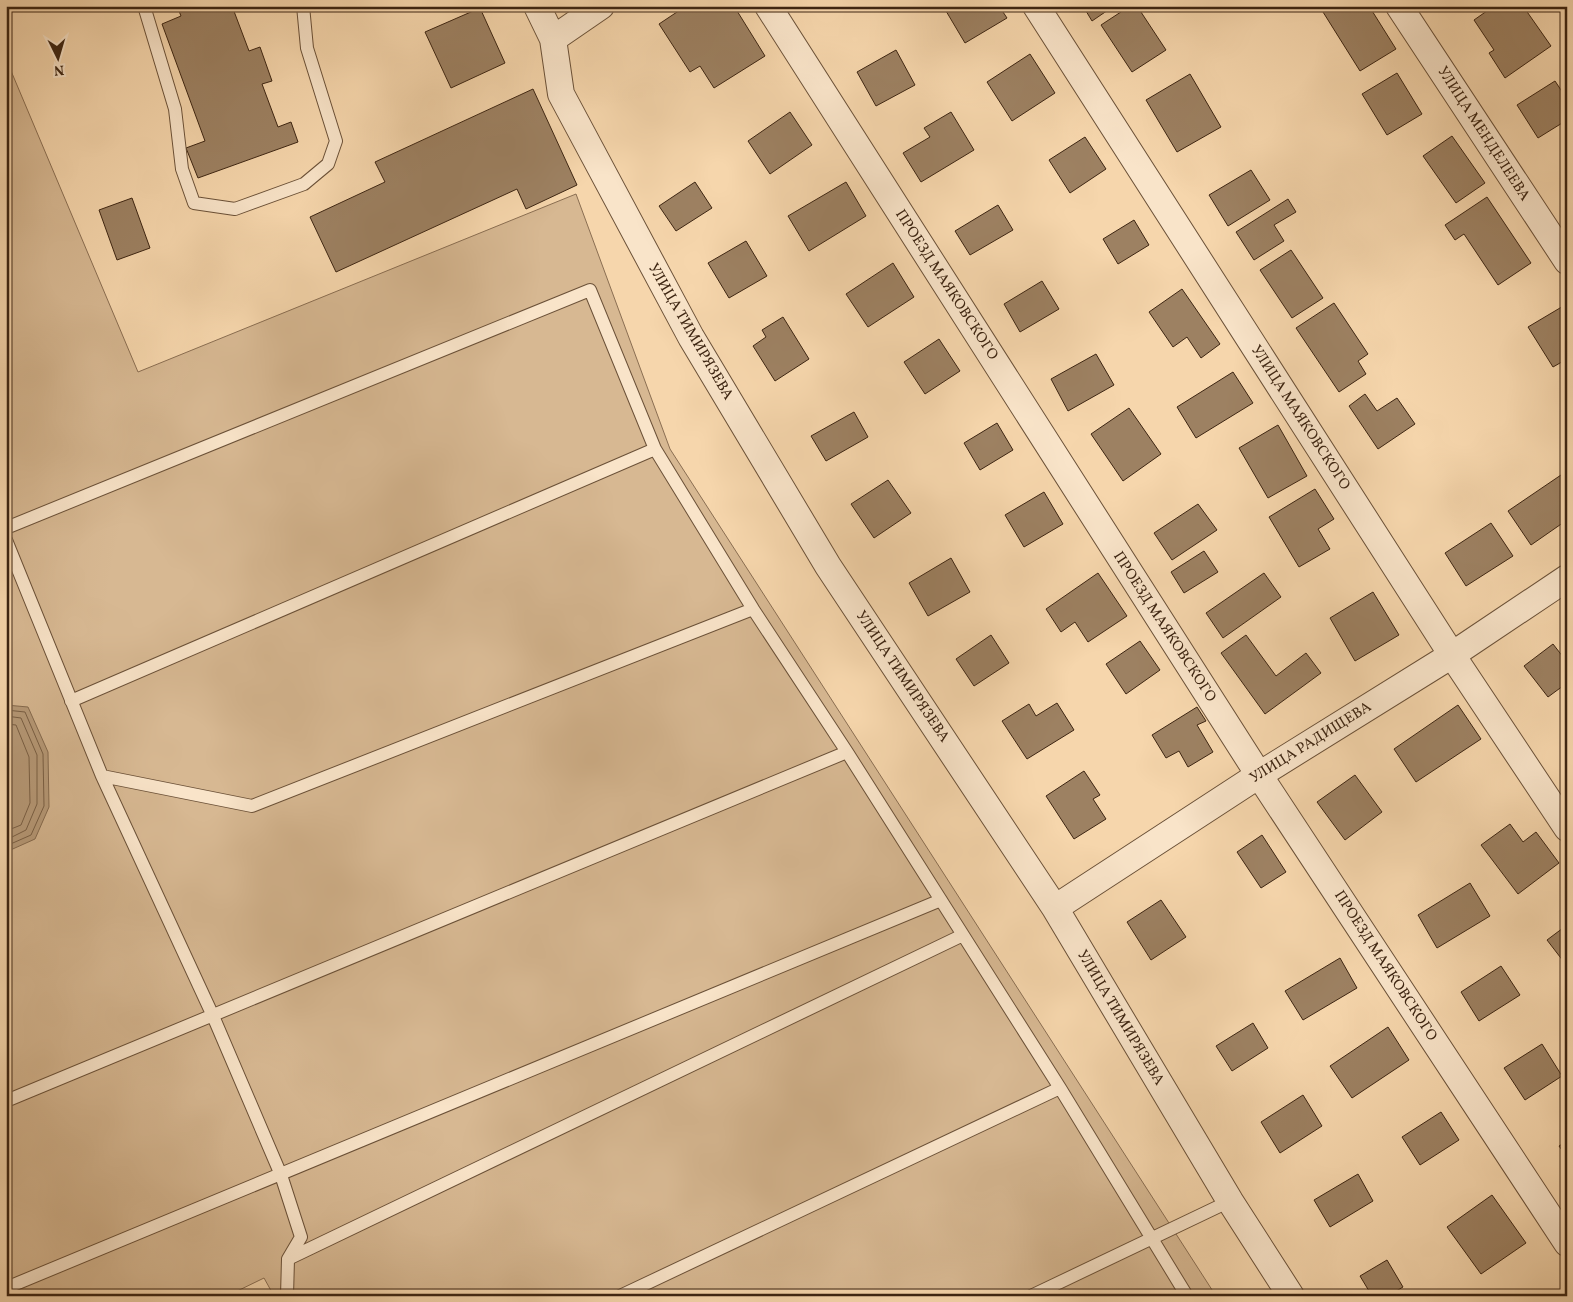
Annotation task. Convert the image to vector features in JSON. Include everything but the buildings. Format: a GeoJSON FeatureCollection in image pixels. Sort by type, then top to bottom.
{"type":"FeatureCollection","features":[{"type":"Feature","properties":{"kind":"street","name":"УЛИЦА ТИМИРЯЗЕВА"},"geometry":{"type":"LineString","coordinates":[[537,6],[553,39],[561,94],[691,336],[828,566],[1055,908],[1230,1202],[1291,1296]]}},
{"type":"Feature","properties":{"kind":"street"},"geometry":{"type":"LineString","coordinates":[[553,39],[601,6]]}},
{"type":"Feature","properties":{"kind":"street","name":"ПРОЕЗД МАЯКОВСКОГО"},"geometry":{"type":"LineString","coordinates":[[768,6],[1259,776],[1567,1243]]}},
{"type":"Feature","properties":{"kind":"street","name":"УЛИЦА МАЯКОВСКОГО"},"geometry":{"type":"LineString","coordinates":[[1036,6],[1452,655],[1567,828]]}},
{"type":"Feature","properties":{"kind":"street","name":"УЛИЦА МЕНДЕЛЕЕВА"},"geometry":{"type":"LineString","coordinates":[[1399,6],[1567,261]]}},
{"type":"Feature","properties":{"kind":"street","name":"УЛИЦА РАДИЩЕВА"},"geometry":{"type":"LineString","coordinates":[[1055,908],[1259,776],[1452,655],[1567,578]]}},
{"type":"Feature","properties":{"kind":"lane"},"geometry":{"type":"LineString","coordinates":[[144,6],[175,109],[182,169],[194,204],[235,209],[304,184],[328,164],[336,141],[307,48],[303,6]]}},
{"type":"Feature","properties":{"kind":"lane"},"geometry":{"type":"LineString","coordinates":[[6,528],[590,290],[655,449],[753,609],[847,752],[1060,1088],[1187,1296]]}},
{"type":"Feature","properties":{"kind":"lane"},"geometry":{"type":"LineString","coordinates":[[71,700],[655,449]]}},
{"type":"Feature","properties":{"kind":"lane"},"geometry":{"type":"LineString","coordinates":[[6,540],[102,776],[213,1016],[281,1174],[301,1237],[288,1259],[287,1296]]}},
{"type":"Feature","properties":{"kind":"lane"},"geometry":{"type":"LineString","coordinates":[[102,776],[252,806],[753,609]]}},
{"type":"Feature","properties":{"kind":"lane"},"geometry":{"type":"LineString","coordinates":[[6,1101],[847,752]]}},
{"type":"Feature","properties":{"kind":"lane"},"geometry":{"type":"LineString","coordinates":[[6,1288],[941,900]]}},
{"type":"Feature","properties":{"kind":"lane"},"geometry":{"type":"LineString","coordinates":[[288,1259],[963,935]]}},
{"type":"Feature","properties":{"kind":"lane"},"geometry":{"type":"LineString","coordinates":[[620,1296],[1060,1088]]}},
{"type":"Feature","properties":{"kind":"lane"},"geometry":{"type":"LineString","coordinates":[[1031,1296],[1230,1202]]}},
{"type":"Feature","properties":{"kind":"shaded area"},"geometry":{"type":"Polygon","coordinates":[[[6,59],[138,372],[576,194],[670,449],[1216,1296],[274,1296],[264,1278],[227,1296],[6,1296],[6,59]]]}},
{"type":"Feature","properties":{"kind":"water"},"geometry":{"type":"Polygon","coordinates":[[[6,705],[28,707],[48,752],[49,807],[35,839],[6,852],[6,705]]]}}]}
